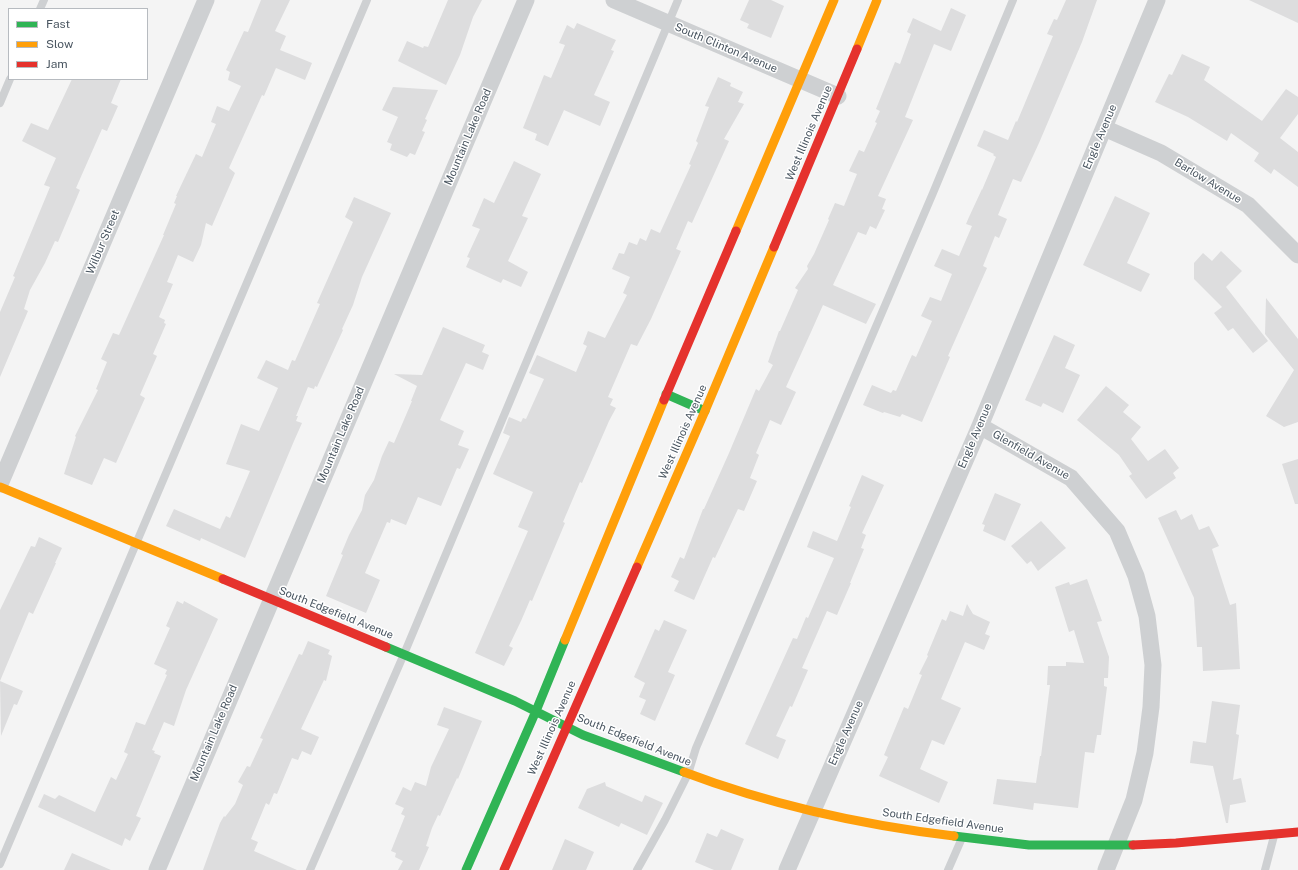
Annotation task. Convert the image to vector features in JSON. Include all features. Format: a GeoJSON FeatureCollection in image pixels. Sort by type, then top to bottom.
{"type":"FeatureCollection","features":[{"type":"Feature","properties":{"kind":"main road","name":"West Illinois Avenue"},"geometry":{"type":"LineString","coordinates":[[466,870],[536,711],[666,394],[834,0]]}},
{"type":"Feature","properties":{"kind":"main road","name":"West Illinois Avenue"},"geometry":{"type":"LineString","coordinates":[[504,870],[705,411],[877,0]]}},
{"type":"Feature","properties":{"kind":"main road"},"geometry":{"type":"LineString","coordinates":[[666,394],[705,411]]}},
{"type":"Feature","properties":{"kind":"main road","name":"South Edgefield Avenue"},"geometry":{"type":"LineString","coordinates":[[0,486],[515,701],[583,734],[688,774],[749,795],[812,812],[905,830],[1029,845],[1117,846],[1176,843],[1298,832]]}},
{"type":"Feature","properties":{"kind":"street","name":"Wilbur Street"},"geometry":{"type":"LineString","coordinates":[[0,486],[206,0]]}},
{"type":"Feature","properties":{"kind":"street","name":"Mountain Lake Road"},"geometry":{"type":"LineString","coordinates":[[157,870],[526,0]]}},
{"type":"Feature","properties":{"kind":"street","name":"South Clinton Avenue"},"geometry":{"type":"LineString","coordinates":[[614,0],[838,96]]}},
{"type":"Feature","properties":{"kind":"street","name":"Engle Avenue"},"geometry":{"type":"LineString","coordinates":[[787,870],[980,426],[1157,0]]}},
{"type":"Feature","properties":{"kind":"street","name":"Barlow Avenue"},"geometry":{"type":"LineString","coordinates":[[1104,128],[1161,153],[1248,204],[1298,255]]}},
{"type":"Feature","properties":{"kind":"street","name":"Glenfield Avenue"},"geometry":{"type":"LineString","coordinates":[[980,426],[1071,478],[1117,531],[1136,576],[1147,616],[1149,630],[1153,665],[1151,707],[1145,753],[1134,800],[1117,846],[1106,870]]}},
{"type":"Feature","properties":{"kind":"lane"},"geometry":{"type":"LineString","coordinates":[[0,864],[367,0]]}},
{"type":"Feature","properties":{"kind":"lane"},"geometry":{"type":"LineString","coordinates":[[310,870],[404,654],[678,0]]}},
{"type":"Feature","properties":{"kind":"lane"},"geometry":{"type":"LineString","coordinates":[[637,870],[665,820],[688,774],[696,748],[933,193],[1013,0]]}},
{"type":"Feature","properties":{"kind":"lane"},"geometry":{"type":"LineString","coordinates":[[0,103],[10,80]]}},
{"type":"Feature","properties":{"kind":"lane"},"geometry":{"type":"LineString","coordinates":[[1265,870],[1274,835]]}},
{"type":"Feature","properties":{"kind":"lane"},"geometry":{"type":"LineString","coordinates":[[948,870],[962,838]]}},
{"type":"Feature","properties":{"kind":"building"},"geometry":{"type":"Polygon","coordinates":[[[261,0],[290,0],[275,31],[286,36],[280,50],[312,63],[305,80],[276,68],[229,168],[235,173],[212,226],[206,223],[201,245],[193,262],[178,255],[167,282],[173,284],[159,317],[165,320],[164,323],[166,324],[153,354],[157,356],[140,395],[145,398],[116,463],[104,458],[92,485],[64,474],[76,437],[75,436],[98,390],[96,389],[107,362],[101,359],[113,333],[119,335],[164,235],[176,204],[174,203],[176,196],[196,154],[202,157],[216,124],[211,122],[217,106],[229,111],[241,86],[228,80],[230,72],[226,70],[244,31],[248,32],[261,0]]]}},
{"type":"Feature","properties":{"kind":"building"},"geometry":{"type":"Polygon","coordinates":[[[448,0],[482,0],[473,17],[460,55],[446,85],[398,61],[407,41],[423,48],[424,46],[428,47],[448,0]]]}},
{"type":"Feature","properties":{"kind":"building"},"geometry":{"type":"Polygon","coordinates":[[[749,0],[771,0],[784,6],[771,38],[747,28],[749,24],[740,20],[749,0]]]}},
{"type":"Feature","properties":{"kind":"building"},"geometry":{"type":"Polygon","coordinates":[[[1066,0],[1097,0],[1082,42],[1039,143],[1021,182],[1013,179],[998,215],[1007,219],[999,238],[995,236],[983,266],[987,268],[948,356],[950,357],[922,422],[902,414],[900,417],[884,412],[883,413],[863,405],[872,385],[891,393],[893,390],[896,391],[912,355],[916,357],[932,321],[921,316],[930,297],[941,301],[952,274],[934,266],[942,249],[959,256],[972,226],[966,224],[996,157],[993,155],[994,154],[977,146],[984,130],[1008,140],[1053,36],[1047,34],[1054,19],[1057,20],[1066,0]]]}},
{"type":"Feature","properties":{"kind":"building"},"geometry":{"type":"Polygon","coordinates":[[[1249,0],[1298,0],[1298,23],[1249,0]]]}},
{"type":"Feature","properties":{"kind":"building"},"geometry":{"type":"Polygon","coordinates":[[[951,8],[966,15],[951,51],[934,44],[905,117],[913,120],[878,196],[886,199],[882,209],[885,210],[876,229],[870,226],[866,235],[858,232],[833,285],[876,304],[866,324],[823,305],[786,387],[796,392],[781,425],[770,420],[756,453],[759,455],[750,478],[757,481],[744,511],[738,509],[715,558],[713,557],[694,600],[674,591],[679,581],[671,577],[680,557],[684,559],[703,509],[756,389],[759,391],[773,365],[768,362],[779,331],[798,290],[795,288],[808,269],[807,266],[814,254],[835,203],[844,206],[857,174],[849,171],[859,150],[864,152],[877,123],[875,122],[880,111],[876,109],[895,62],[900,64],[911,34],[907,32],[913,18],[941,31],[951,8]]]}},
{"type":"Feature","properties":{"kind":"building"},"geometry":{"type":"Polygon","coordinates":[[[577,23],[616,40],[611,50],[614,51],[594,95],[610,102],[600,126],[564,110],[548,146],[535,140],[537,134],[523,128],[544,75],[551,78],[565,45],[559,43],[567,25],[574,29],[577,23]]]}},
{"type":"Feature","properties":{"kind":"building"},"geometry":{"type":"Polygon","coordinates":[[[1182,54],[1210,67],[1204,80],[1262,121],[1286,89],[1298,97],[1298,114],[1280,138],[1298,152],[1298,187],[1274,169],[1271,174],[1254,161],[1259,153],[1231,133],[1227,141],[1188,117],[1155,102],[1169,74],[1172,75],[1182,54]]]}},
{"type":"Feature","properties":{"kind":"building"},"geometry":{"type":"Polygon","coordinates":[[[718,77],[731,83],[730,86],[743,92],[738,102],[744,104],[724,139],[729,141],[692,223],[688,221],[676,249],[681,251],[651,319],[637,346],[631,344],[608,397],[613,399],[610,405],[616,408],[582,483],[580,482],[563,522],[565,523],[532,601],[530,600],[509,646],[513,648],[504,666],[475,653],[528,531],[518,527],[533,492],[493,474],[510,436],[503,433],[509,417],[521,422],[523,418],[526,419],[544,379],[529,373],[537,355],[576,372],[587,346],[583,344],[588,331],[605,338],[627,295],[623,293],[630,277],[612,269],[619,253],[624,254],[629,242],[637,245],[640,238],[646,241],[651,229],[660,233],[691,165],[689,164],[698,143],[696,141],[709,107],[705,106],[718,77]]]}},
{"type":"Feature","properties":{"kind":"building"},"geometry":{"type":"Polygon","coordinates":[[[72,80],[121,80],[111,103],[118,106],[107,131],[102,129],[76,188],[80,190],[58,242],[55,241],[30,290],[24,309],[28,311],[0,377],[0,312],[15,277],[13,276],[50,187],[44,185],[56,158],[22,141],[31,123],[48,130],[72,80]]]}},
{"type":"Feature","properties":{"kind":"building"},"geometry":{"type":"Polygon","coordinates":[[[393,87],[438,90],[425,119],[427,120],[422,131],[425,132],[415,155],[410,153],[407,157],[390,150],[392,144],[387,142],[398,117],[382,110],[393,87]]]}},
{"type":"Feature","properties":{"kind":"building"},"geometry":{"type":"Polygon","coordinates":[[[514,161],[541,174],[522,216],[528,218],[508,261],[528,272],[521,287],[503,279],[501,283],[466,267],[470,258],[467,257],[480,229],[472,226],[484,198],[494,203],[514,161]]]}},
{"type":"Feature","properties":{"kind":"building"},"geometry":{"type":"Polygon","coordinates":[[[1115,196],[1150,213],[1127,263],[1150,274],[1141,292],[1083,265],[1115,196]]]}},
{"type":"Feature","properties":{"kind":"building"},"geometry":{"type":"Polygon","coordinates":[[[354,197],[391,213],[362,277],[353,305],[342,329],[343,330],[317,387],[315,386],[314,389],[308,387],[296,416],[298,416],[296,421],[302,423],[245,558],[201,538],[200,541],[166,526],[174,509],[220,529],[226,516],[230,518],[250,471],[226,464],[241,424],[259,431],[278,388],[257,378],[266,360],[288,370],[292,360],[295,361],[320,304],[317,303],[353,222],[345,217],[354,197]]]}},
{"type":"Feature","properties":{"kind":"building"},"geometry":{"type":"Polygon","coordinates":[[[1221,251],[1242,271],[1226,287],[1268,341],[1253,353],[1233,328],[1228,331],[1214,313],[1222,307],[1194,279],[1194,263],[1203,253],[1212,261],[1221,251]]]}},
{"type":"Feature","properties":{"kind":"building"},"geometry":{"type":"Polygon","coordinates":[[[1266,298],[1298,339],[1298,422],[1284,427],[1266,416],[1294,370],[1265,334],[1266,298]]]}},
{"type":"Feature","properties":{"kind":"building"},"geometry":{"type":"Polygon","coordinates":[[[443,327],[485,345],[482,352],[489,355],[483,370],[466,363],[440,420],[464,431],[458,445],[469,449],[460,469],[457,468],[441,506],[418,497],[406,525],[391,519],[390,523],[387,522],[365,573],[380,580],[366,613],[326,596],[343,555],[341,554],[362,510],[365,495],[374,480],[389,441],[394,443],[417,386],[394,374],[422,375],[443,327]]]}},
{"type":"Feature","properties":{"kind":"building"},"geometry":{"type":"Polygon","coordinates":[[[1054,335],[1075,345],[1065,368],[1080,375],[1063,413],[1043,403],[1041,407],[1025,400],[1054,335]]]}},
{"type":"Feature","properties":{"kind":"building"},"geometry":{"type":"Polygon","coordinates":[[[1106,386],[1129,405],[1123,412],[1141,427],[1131,439],[1148,461],[1165,449],[1179,468],[1173,473],[1176,478],[1146,499],[1129,476],[1132,474],[1119,455],[1077,420],[1106,386]]]}},
{"type":"Feature","properties":{"kind":"building"},"geometry":{"type":"Polygon","coordinates":[[[1298,459],[1298,504],[1295,504],[1282,464],[1298,459]]]}},
{"type":"Feature","properties":{"kind":"building"},"geometry":{"type":"Polygon","coordinates":[[[862,475],[884,485],[862,533],[866,535],[861,548],[864,549],[837,615],[827,611],[802,668],[808,670],[792,707],[790,706],[776,736],[786,740],[778,759],[745,744],[793,638],[797,639],[806,617],[808,618],[834,558],[807,547],[813,531],[837,541],[862,475]]]}},
{"type":"Feature","properties":{"kind":"building"},"geometry":{"type":"Polygon","coordinates":[[[995,493],[1021,504],[1005,541],[983,531],[985,525],[982,524],[995,493]]]}},
{"type":"Feature","properties":{"kind":"building"},"geometry":{"type":"Polygon","coordinates":[[[1176,510],[1181,520],[1192,514],[1199,530],[1209,526],[1219,546],[1212,549],[1230,605],[1236,603],[1240,669],[1203,671],[1202,647],[1197,647],[1194,598],[1158,518],[1176,510]]]}},
{"type":"Feature","properties":{"kind":"building"},"geometry":{"type":"Polygon","coordinates":[[[1041,521],[1066,548],[1038,571],[1031,561],[1027,564],[1011,546],[1041,521]]]}},
{"type":"Feature","properties":{"kind":"building"},"geometry":{"type":"Polygon","coordinates":[[[39,537],[62,548],[33,614],[29,612],[0,681],[0,610],[31,546],[35,547],[39,537]]]}},
{"type":"Feature","properties":{"kind":"building"},"geometry":{"type":"Polygon","coordinates":[[[1087,579],[1102,621],[1097,622],[1109,657],[1108,678],[1104,678],[1104,686],[1107,687],[1101,735],[1097,735],[1094,753],[1085,752],[1078,808],[1034,803],[1033,810],[993,804],[997,779],[1036,783],[1050,685],[1047,685],[1048,666],[1066,666],[1066,662],[1084,663],[1074,630],[1069,632],[1055,587],[1069,582],[1070,585],[1087,579]]]}},
{"type":"Feature","properties":{"kind":"building"},"geometry":{"type":"Polygon","coordinates":[[[177,601],[183,604],[184,601],[218,619],[186,690],[174,726],[164,722],[152,750],[155,751],[154,753],[161,756],[136,816],[141,818],[130,841],[125,838],[122,846],[38,807],[44,794],[55,799],[59,795],[95,812],[111,777],[116,780],[128,754],[124,752],[136,722],[145,725],[167,675],[165,674],[167,670],[154,664],[170,628],[166,626],[177,601]]]}},
{"type":"Feature","properties":{"kind":"building"},"geometry":{"type":"Polygon","coordinates":[[[967,604],[973,614],[990,622],[985,634],[990,636],[984,650],[965,642],[941,699],[961,708],[944,745],[932,740],[920,769],[948,782],[939,803],[879,776],[888,757],[884,755],[904,707],[908,709],[922,675],[919,674],[928,656],[927,655],[942,619],[946,621],[950,611],[963,616],[967,604]]]}},
{"type":"Feature","properties":{"kind":"building"},"geometry":{"type":"Polygon","coordinates":[[[664,620],[687,630],[668,672],[675,675],[655,721],[640,714],[646,700],[639,697],[645,683],[634,677],[655,629],[659,631],[664,620]]]}},
{"type":"Feature","properties":{"kind":"building"},"geometry":{"type":"Polygon","coordinates":[[[308,641],[330,650],[328,654],[332,656],[326,681],[324,680],[301,729],[319,737],[311,755],[302,751],[298,760],[292,758],[277,794],[274,793],[269,805],[266,803],[251,839],[258,842],[254,851],[297,870],[203,870],[220,823],[235,804],[243,785],[238,782],[247,766],[250,767],[263,739],[260,738],[299,654],[302,655],[308,641]]]}},
{"type":"Feature","properties":{"kind":"building"},"geometry":{"type":"Polygon","coordinates":[[[0,681],[23,691],[17,705],[14,704],[1,736],[0,681]]]}},
{"type":"Feature","properties":{"kind":"building"},"geometry":{"type":"Polygon","coordinates":[[[1212,701],[1240,705],[1236,734],[1239,735],[1233,780],[1241,778],[1246,802],[1230,805],[1228,823],[1226,823],[1213,766],[1190,763],[1193,741],[1206,743],[1212,701]]]}},
{"type":"Feature","properties":{"kind":"building"},"geometry":{"type":"Polygon","coordinates":[[[444,707],[482,721],[458,779],[457,778],[440,816],[438,815],[432,828],[426,846],[429,847],[419,870],[398,870],[403,861],[395,857],[396,853],[391,851],[405,816],[401,814],[404,808],[395,804],[403,787],[411,791],[415,782],[426,786],[431,767],[449,729],[437,725],[444,707]]]}},
{"type":"Feature","properties":{"kind":"building"},"geometry":{"type":"Polygon","coordinates":[[[605,782],[606,786],[642,802],[645,795],[663,803],[647,835],[621,823],[619,827],[578,808],[587,789],[605,782]]]}},
{"type":"Feature","properties":{"kind":"building"},"geometry":{"type":"Polygon","coordinates":[[[721,829],[744,839],[731,870],[714,870],[695,862],[707,833],[717,837],[721,829]]]}},
{"type":"Feature","properties":{"kind":"building"},"geometry":{"type":"Polygon","coordinates":[[[565,839],[594,852],[586,870],[552,870],[565,839]]]}},
{"type":"Feature","properties":{"kind":"building"},"geometry":{"type":"Polygon","coordinates":[[[72,853],[111,870],[64,870],[72,853]]]}},
{"type":"Feature","properties":{"kind":"traffic: fast"},"geometry":{"type":"LineString","coordinates":[[666,394],[705,411]]}},
{"type":"Feature","properties":{"kind":"traffic: fast"},"geometry":{"type":"LineString","coordinates":[[466,870],[536,711],[565,640]]}},
{"type":"Feature","properties":{"kind":"traffic: fast"},"geometry":{"type":"LineString","coordinates":[[386,647],[515,701],[583,735],[684,772]]}},
{"type":"Feature","properties":{"kind":"traffic: fast"},"geometry":{"type":"LineString","coordinates":[[954,836],[1029,845],[1133,845]]}},
{"type":"Feature","properties":{"kind":"traffic: slow"},"geometry":{"type":"LineString","coordinates":[[736,231],[834,0]]}},
{"type":"Feature","properties":{"kind":"traffic: slow"},"geometry":{"type":"LineString","coordinates":[[857,49],[877,0]]}},
{"type":"Feature","properties":{"kind":"traffic: slow"},"geometry":{"type":"LineString","coordinates":[[637,567],[774,247]]}},
{"type":"Feature","properties":{"kind":"traffic: slow"},"geometry":{"type":"LineString","coordinates":[[565,640],[664,400]]}},
{"type":"Feature","properties":{"kind":"traffic: slow"},"geometry":{"type":"LineString","coordinates":[[0,487],[223,579]]}},
{"type":"Feature","properties":{"kind":"traffic: slow"},"geometry":{"type":"LineString","coordinates":[[684,772],[717,784],[783,804],[851,820],[954,836]]}},
{"type":"Feature","properties":{"kind":"traffic: jam"},"geometry":{"type":"LineString","coordinates":[[774,247],[857,49]]}},
{"type":"Feature","properties":{"kind":"traffic: jam"},"geometry":{"type":"LineString","coordinates":[[664,400],[736,231]]}},
{"type":"Feature","properties":{"kind":"traffic: jam"},"geometry":{"type":"LineString","coordinates":[[504,870],[637,567]]}},
{"type":"Feature","properties":{"kind":"traffic: jam"},"geometry":{"type":"LineString","coordinates":[[223,579],[386,647]]}},
{"type":"Feature","properties":{"kind":"traffic: jam"},"geometry":{"type":"LineString","coordinates":[[1133,845],[1176,843],[1298,832]]}}]}
